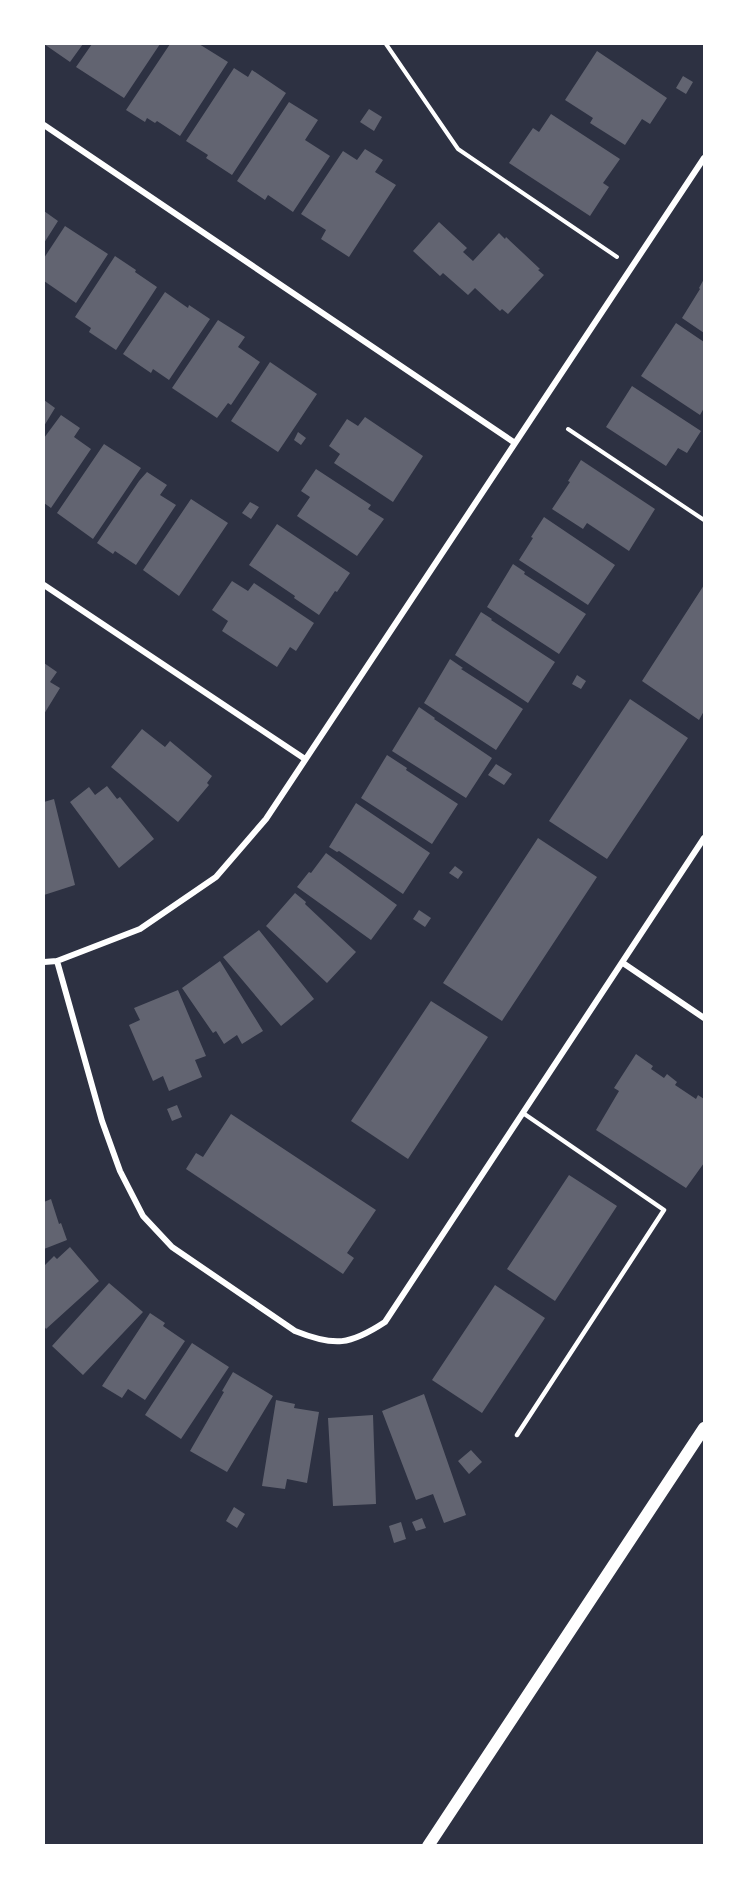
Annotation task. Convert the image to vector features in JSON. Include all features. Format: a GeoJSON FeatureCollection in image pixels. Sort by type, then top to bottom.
{"type":"FeatureCollection","features":[{"type":"Feature","properties":{"kind":"main road"},"geometry":{"type":"LineString","coordinates":[[428,1845],[705,1428]]}},
{"type":"Feature","properties":{"kind":"street"},"geometry":{"type":"LineString","coordinates":[[44,125],[515,442]]}},
{"type":"Feature","properties":{"kind":"street"},"geometry":{"type":"LineString","coordinates":[[44,962],[57,961],[140,929],[216,877],[266,819],[705,158]]}},
{"type":"Feature","properties":{"kind":"street"},"geometry":{"type":"LineString","coordinates":[[44,585],[305,759]]}},
{"type":"Feature","properties":{"kind":"street"},"geometry":{"type":"LineString","coordinates":[[57,961],[102,1121],[120,1171],[143,1216],[172,1247],[295,1331],[314,1339],[337,1342],[363,1337],[385,1322],[705,838]]}},
{"type":"Feature","properties":{"kind":"street"},"geometry":{"type":"LineString","coordinates":[[623,963],[705,1018]]}},
{"type":"Feature","properties":{"kind":"lane"},"geometry":{"type":"LineString","coordinates":[[517,1436],[664,1210],[524,1113]]}},
{"type":"Feature","properties":{"kind":"path"},"geometry":{"type":"LineString","coordinates":[[386,44],[458,149],[633,268]]}},
{"type":"Feature","properties":{"kind":"path"},"geometry":{"type":"LineString","coordinates":[[568,429],[705,519]]}},
{"type":"Feature","properties":{"kind":"building"},"geometry":{"type":"Polygon","coordinates":[[[44,44],[83,44],[70,62],[44,44]]]}},
{"type":"Feature","properties":{"kind":"building"},"geometry":{"type":"Polygon","coordinates":[[[92,44],[160,44],[124,98],[76,67],[92,44]]]}},
{"type":"Feature","properties":{"kind":"building"},"geometry":{"type":"Polygon","coordinates":[[[170,44],[199,44],[228,62],[180,136],[157,121],[155,123],[147,118],[145,122],[126,110],[170,44]]]}},
{"type":"Feature","properties":{"kind":"building"},"geometry":{"type":"Polygon","coordinates":[[[597,51],[667,98],[650,124],[642,119],[625,145],[590,123],[593,118],[565,100],[597,51]]]}},
{"type":"Feature","properties":{"kind":"building"},"geometry":{"type":"Polygon","coordinates":[[[234,68],[248,77],[252,70],[286,93],[232,175],[206,158],[208,155],[186,141],[234,68]]]}},
{"type":"Feature","properties":{"kind":"building"},"geometry":{"type":"Polygon","coordinates":[[[683,76],[693,82],[686,94],[676,88],[683,76]]]}},
{"type":"Feature","properties":{"kind":"building"},"geometry":{"type":"Polygon","coordinates":[[[289,102],[318,120],[305,140],[330,156],[293,212],[268,195],[265,200],[237,181],[289,102]]]}},
{"type":"Feature","properties":{"kind":"building"},"geometry":{"type":"Polygon","coordinates":[[[369,109],[382,117],[374,131],[360,122],[369,109]]]}},
{"type":"Feature","properties":{"kind":"building"},"geometry":{"type":"Polygon","coordinates":[[[551,114],[620,159],[603,183],[609,187],[590,216],[509,163],[533,128],[539,132],[551,114]]]}},
{"type":"Feature","properties":{"kind":"building"},"geometry":{"type":"Polygon","coordinates":[[[365,149],[383,160],[375,172],[396,185],[349,257],[321,239],[326,230],[301,214],[343,151],[357,160],[365,149]]]}},
{"type":"Feature","properties":{"kind":"building"},"geometry":{"type":"Polygon","coordinates":[[[44,211],[58,221],[44,243],[44,211]]]}},
{"type":"Feature","properties":{"kind":"building"},"geometry":{"type":"Polygon","coordinates":[[[439,222],[467,248],[463,252],[473,261],[499,233],[505,239],[506,237],[544,275],[508,314],[502,309],[500,311],[475,288],[468,295],[443,273],[440,276],[413,251],[439,222]]]}},
{"type":"Feature","properties":{"kind":"building"},"geometry":{"type":"Polygon","coordinates":[[[65,226],[108,254],[76,303],[44,281],[44,258],[65,226]]]}},
{"type":"Feature","properties":{"kind":"building"},"geometry":{"type":"Polygon","coordinates":[[[115,256],[157,287],[116,350],[89,332],[91,328],[75,317],[115,256]]]}},
{"type":"Feature","properties":{"kind":"building"},"geometry":{"type":"Polygon","coordinates":[[[704,279],[704,333],[682,318],[704,279]]]}},
{"type":"Feature","properties":{"kind":"building"},"geometry":{"type":"Polygon","coordinates":[[[165,292],[188,308],[189,305],[210,319],[169,380],[153,369],[151,373],[123,354],[165,292]]]}},
{"type":"Feature","properties":{"kind":"building"},"geometry":{"type":"Polygon","coordinates":[[[218,320],[245,337],[238,347],[260,362],[231,405],[228,403],[217,418],[172,388],[218,320]]]}},
{"type":"Feature","properties":{"kind":"building"},"geometry":{"type":"Polygon","coordinates":[[[676,323],[704,342],[704,408],[700,415],[641,376],[676,323]]]}},
{"type":"Feature","properties":{"kind":"building"},"geometry":{"type":"Polygon","coordinates":[[[270,362],[317,394],[278,452],[231,421],[270,362]]]}},
{"type":"Feature","properties":{"kind":"building"},"geometry":{"type":"Polygon","coordinates":[[[632,386],[701,431],[687,453],[678,448],[666,466],[606,427],[632,386]]]}},
{"type":"Feature","properties":{"kind":"building"},"geometry":{"type":"Polygon","coordinates":[[[44,400],[55,408],[44,426],[44,400]]]}},
{"type":"Feature","properties":{"kind":"building"},"geometry":{"type":"Polygon","coordinates":[[[61,415],[80,428],[74,437],[91,449],[51,508],[44,503],[44,438],[61,415]]]}},
{"type":"Feature","properties":{"kind":"building"},"geometry":{"type":"Polygon","coordinates":[[[365,417],[423,456],[393,502],[334,463],[340,454],[329,446],[347,419],[358,426],[365,417]]]}},
{"type":"Feature","properties":{"kind":"building"},"geometry":{"type":"Polygon","coordinates":[[[298,432],[306,438],[301,445],[294,440],[298,432]]]}},
{"type":"Feature","properties":{"kind":"building"},"geometry":{"type":"Polygon","coordinates":[[[104,444],[141,468],[93,539],[57,513],[104,444]]]}},
{"type":"Feature","properties":{"kind":"building"},"geometry":{"type":"Polygon","coordinates":[[[581,460],[655,509],[629,551],[587,523],[583,529],[552,509],[581,460]]]}},
{"type":"Feature","properties":{"kind":"building"},"geometry":{"type":"Polygon","coordinates":[[[316,469],[371,505],[368,509],[384,519],[357,556],[297,516],[310,497],[301,491],[316,469]]]}},
{"type":"Feature","properties":{"kind":"building"},"geometry":{"type":"Polygon","coordinates":[[[147,472],[167,485],[160,495],[176,505],[136,565],[115,551],[113,554],[97,543],[147,472]]]}},
{"type":"Feature","properties":{"kind":"building"},"geometry":{"type":"Polygon","coordinates":[[[191,499],[228,523],[179,596],[143,570],[191,499]]]}},
{"type":"Feature","properties":{"kind":"building"},"geometry":{"type":"Polygon","coordinates":[[[250,502],[259,507],[251,519],[242,513],[250,502]]]}},
{"type":"Feature","properties":{"kind":"building"},"geometry":{"type":"Polygon","coordinates":[[[544,517],[615,565],[588,605],[519,560],[544,517]]]}},
{"type":"Feature","properties":{"kind":"building"},"geometry":{"type":"Polygon","coordinates":[[[277,524],[350,573],[319,615],[249,565],[277,524]]]}},
{"type":"Feature","properties":{"kind":"building"},"geometry":{"type":"Polygon","coordinates":[[[513,564],[525,572],[524,574],[586,614],[559,654],[487,607],[513,564]]]}},
{"type":"Feature","properties":{"kind":"building"},"geometry":{"type":"Polygon","coordinates":[[[232,581],[248,591],[254,583],[314,623],[296,651],[290,647],[277,667],[222,631],[228,621],[212,610],[232,581]]]}},
{"type":"Feature","properties":{"kind":"building"},"geometry":{"type":"Polygon","coordinates":[[[704,585],[704,711],[699,720],[642,681],[704,585]]]}},
{"type":"Feature","properties":{"kind":"building"},"geometry":{"type":"Polygon","coordinates":[[[481,612],[555,662],[528,703],[455,655],[481,612]]]}},
{"type":"Feature","properties":{"kind":"building"},"geometry":{"type":"Polygon","coordinates":[[[450,659],[463,668],[461,669],[523,709],[496,750],[424,703],[450,659]]]}},
{"type":"Feature","properties":{"kind":"building"},"geometry":{"type":"Polygon","coordinates":[[[44,663],[57,672],[50,682],[60,688],[44,714],[44,663]]]}},
{"type":"Feature","properties":{"kind":"building"},"geometry":{"type":"Polygon","coordinates":[[[577,675],[586,681],[581,689],[572,684],[577,675]]]}},
{"type":"Feature","properties":{"kind":"building"},"geometry":{"type":"Polygon","coordinates":[[[630,699],[688,738],[607,859],[549,821],[630,699]]]}},
{"type":"Feature","properties":{"kind":"building"},"geometry":{"type":"Polygon","coordinates":[[[419,707],[492,758],[466,798],[392,751],[419,707]]]}},
{"type":"Feature","properties":{"kind":"building"},"geometry":{"type":"Polygon","coordinates":[[[142,729],[165,747],[170,741],[212,776],[207,783],[209,785],[178,822],[111,767],[142,729]]]}},
{"type":"Feature","properties":{"kind":"building"},"geometry":{"type":"Polygon","coordinates":[[[387,755],[458,804],[432,844],[361,798],[387,755]]]}},
{"type":"Feature","properties":{"kind":"building"},"geometry":{"type":"Polygon","coordinates":[[[496,764],[512,774],[504,785],[488,775],[496,764]]]}},
{"type":"Feature","properties":{"kind":"building"},"geometry":{"type":"Polygon","coordinates":[[[107,786],[117,799],[120,797],[154,839],[119,868],[70,802],[89,787],[95,795],[107,786]]]}},
{"type":"Feature","properties":{"kind":"building"},"geometry":{"type":"Polygon","coordinates":[[[54,799],[75,885],[44,895],[44,802],[54,799]]]}},
{"type":"Feature","properties":{"kind":"building"},"geometry":{"type":"Polygon","coordinates":[[[356,803],[430,853],[403,894],[339,851],[329,847],[356,803]]]}},
{"type":"Feature","properties":{"kind":"building"},"geometry":{"type":"Polygon","coordinates":[[[538,838],[597,877],[502,1021],[443,983],[538,838]]]}},
{"type":"Feature","properties":{"kind":"building"},"geometry":{"type":"Polygon","coordinates":[[[326,853],[397,905],[371,940],[297,887],[326,853]]]}},
{"type":"Feature","properties":{"kind":"building"},"geometry":{"type":"Polygon","coordinates":[[[455,866],[463,872],[458,879],[449,873],[455,866]]]}},
{"type":"Feature","properties":{"kind":"building"},"geometry":{"type":"Polygon","coordinates":[[[295,893],[356,952],[327,983],[266,926],[295,893]]]}},
{"type":"Feature","properties":{"kind":"building"},"geometry":{"type":"Polygon","coordinates":[[[419,910],[431,918],[425,927],[413,919],[419,910]]]}},
{"type":"Feature","properties":{"kind":"building"},"geometry":{"type":"Polygon","coordinates":[[[259,930],[314,999],[281,1026],[223,957],[259,930]]]}},
{"type":"Feature","properties":{"kind":"building"},"geometry":{"type":"Polygon","coordinates":[[[220,961],[263,1031],[242,1044],[237,1035],[224,1044],[216,1031],[213,1033],[182,988],[220,961]]]}},
{"type":"Feature","properties":{"kind":"building"},"geometry":{"type":"Polygon","coordinates":[[[178,990],[206,1056],[195,1060],[202,1077],[169,1091],[163,1076],[153,1081],[129,1025],[140,1020],[134,1008],[178,990]]]}},
{"type":"Feature","properties":{"kind":"building"},"geometry":{"type":"Polygon","coordinates":[[[431,1001],[488,1037],[408,1159],[351,1121],[431,1001]]]}},
{"type":"Feature","properties":{"kind":"building"},"geometry":{"type":"Polygon","coordinates":[[[636,1054],[653,1066],[651,1069],[664,1078],[667,1074],[677,1082],[675,1085],[696,1099],[698,1095],[704,1099],[704,1163],[686,1188],[596,1130],[619,1091],[614,1088],[636,1054]]]}},
{"type":"Feature","properties":{"kind":"building"},"geometry":{"type":"Polygon","coordinates":[[[177,1105],[182,1117],[172,1121],[167,1109],[177,1105]]]}},
{"type":"Feature","properties":{"kind":"building"},"geometry":{"type":"Polygon","coordinates":[[[231,1114],[376,1210],[347,1253],[354,1258],[343,1274],[186,1169],[196,1153],[203,1157],[231,1114]]]}},
{"type":"Feature","properties":{"kind":"building"},"geometry":{"type":"Polygon","coordinates":[[[569,1175],[617,1206],[555,1301],[507,1269],[569,1175]]]}},
{"type":"Feature","properties":{"kind":"building"},"geometry":{"type":"Polygon","coordinates":[[[51,1199],[67,1240],[44,1249],[44,1202],[51,1199]]]}},
{"type":"Feature","properties":{"kind":"building"},"geometry":{"type":"Polygon","coordinates":[[[70,1247],[99,1281],[46,1329],[44,1326],[44,1266],[54,1256],[57,1259],[70,1247]]]}},
{"type":"Feature","properties":{"kind":"building"},"geometry":{"type":"Polygon","coordinates":[[[109,1283],[143,1312],[83,1375],[52,1346],[109,1283]]]}},
{"type":"Feature","properties":{"kind":"building"},"geometry":{"type":"Polygon","coordinates":[[[495,1285],[545,1318],[482,1413],[432,1380],[495,1285]]]}},
{"type":"Feature","properties":{"kind":"building"},"geometry":{"type":"Polygon","coordinates":[[[150,1313],[165,1323],[163,1326],[185,1341],[145,1400],[128,1389],[122,1398],[102,1386],[150,1313]]]}},
{"type":"Feature","properties":{"kind":"building"},"geometry":{"type":"Polygon","coordinates":[[[192,1343],[229,1367],[181,1439],[145,1415],[192,1343]]]}},
{"type":"Feature","properties":{"kind":"building"},"geometry":{"type":"Polygon","coordinates":[[[233,1372],[273,1396],[227,1472],[190,1451],[233,1372]]]}},
{"type":"Feature","properties":{"kind":"building"},"geometry":{"type":"Polygon","coordinates":[[[424,1394],[466,1515],[444,1523],[433,1494],[416,1500],[382,1411],[424,1394]]]}},
{"type":"Feature","properties":{"kind":"building"},"geometry":{"type":"Polygon","coordinates":[[[276,1400],[295,1404],[294,1408],[319,1412],[307,1483],[287,1479],[285,1489],[262,1486],[276,1400]]]}},
{"type":"Feature","properties":{"kind":"building"},"geometry":{"type":"Polygon","coordinates":[[[373,1415],[376,1504],[333,1506],[328,1418],[373,1415]]]}},
{"type":"Feature","properties":{"kind":"building"},"geometry":{"type":"Polygon","coordinates":[[[471,1450],[482,1462],[469,1474],[458,1461],[471,1450]]]}},
{"type":"Feature","properties":{"kind":"building"},"geometry":{"type":"Polygon","coordinates":[[[234,1507],[245,1514],[237,1528],[226,1521],[234,1507]]]}},
{"type":"Feature","properties":{"kind":"building"},"geometry":{"type":"Polygon","coordinates":[[[422,1518],[426,1528],[416,1531],[412,1522],[422,1518]]]}},
{"type":"Feature","properties":{"kind":"building"},"geometry":{"type":"Polygon","coordinates":[[[401,1522],[406,1539],[394,1543],[389,1526],[401,1522]]]}}]}
